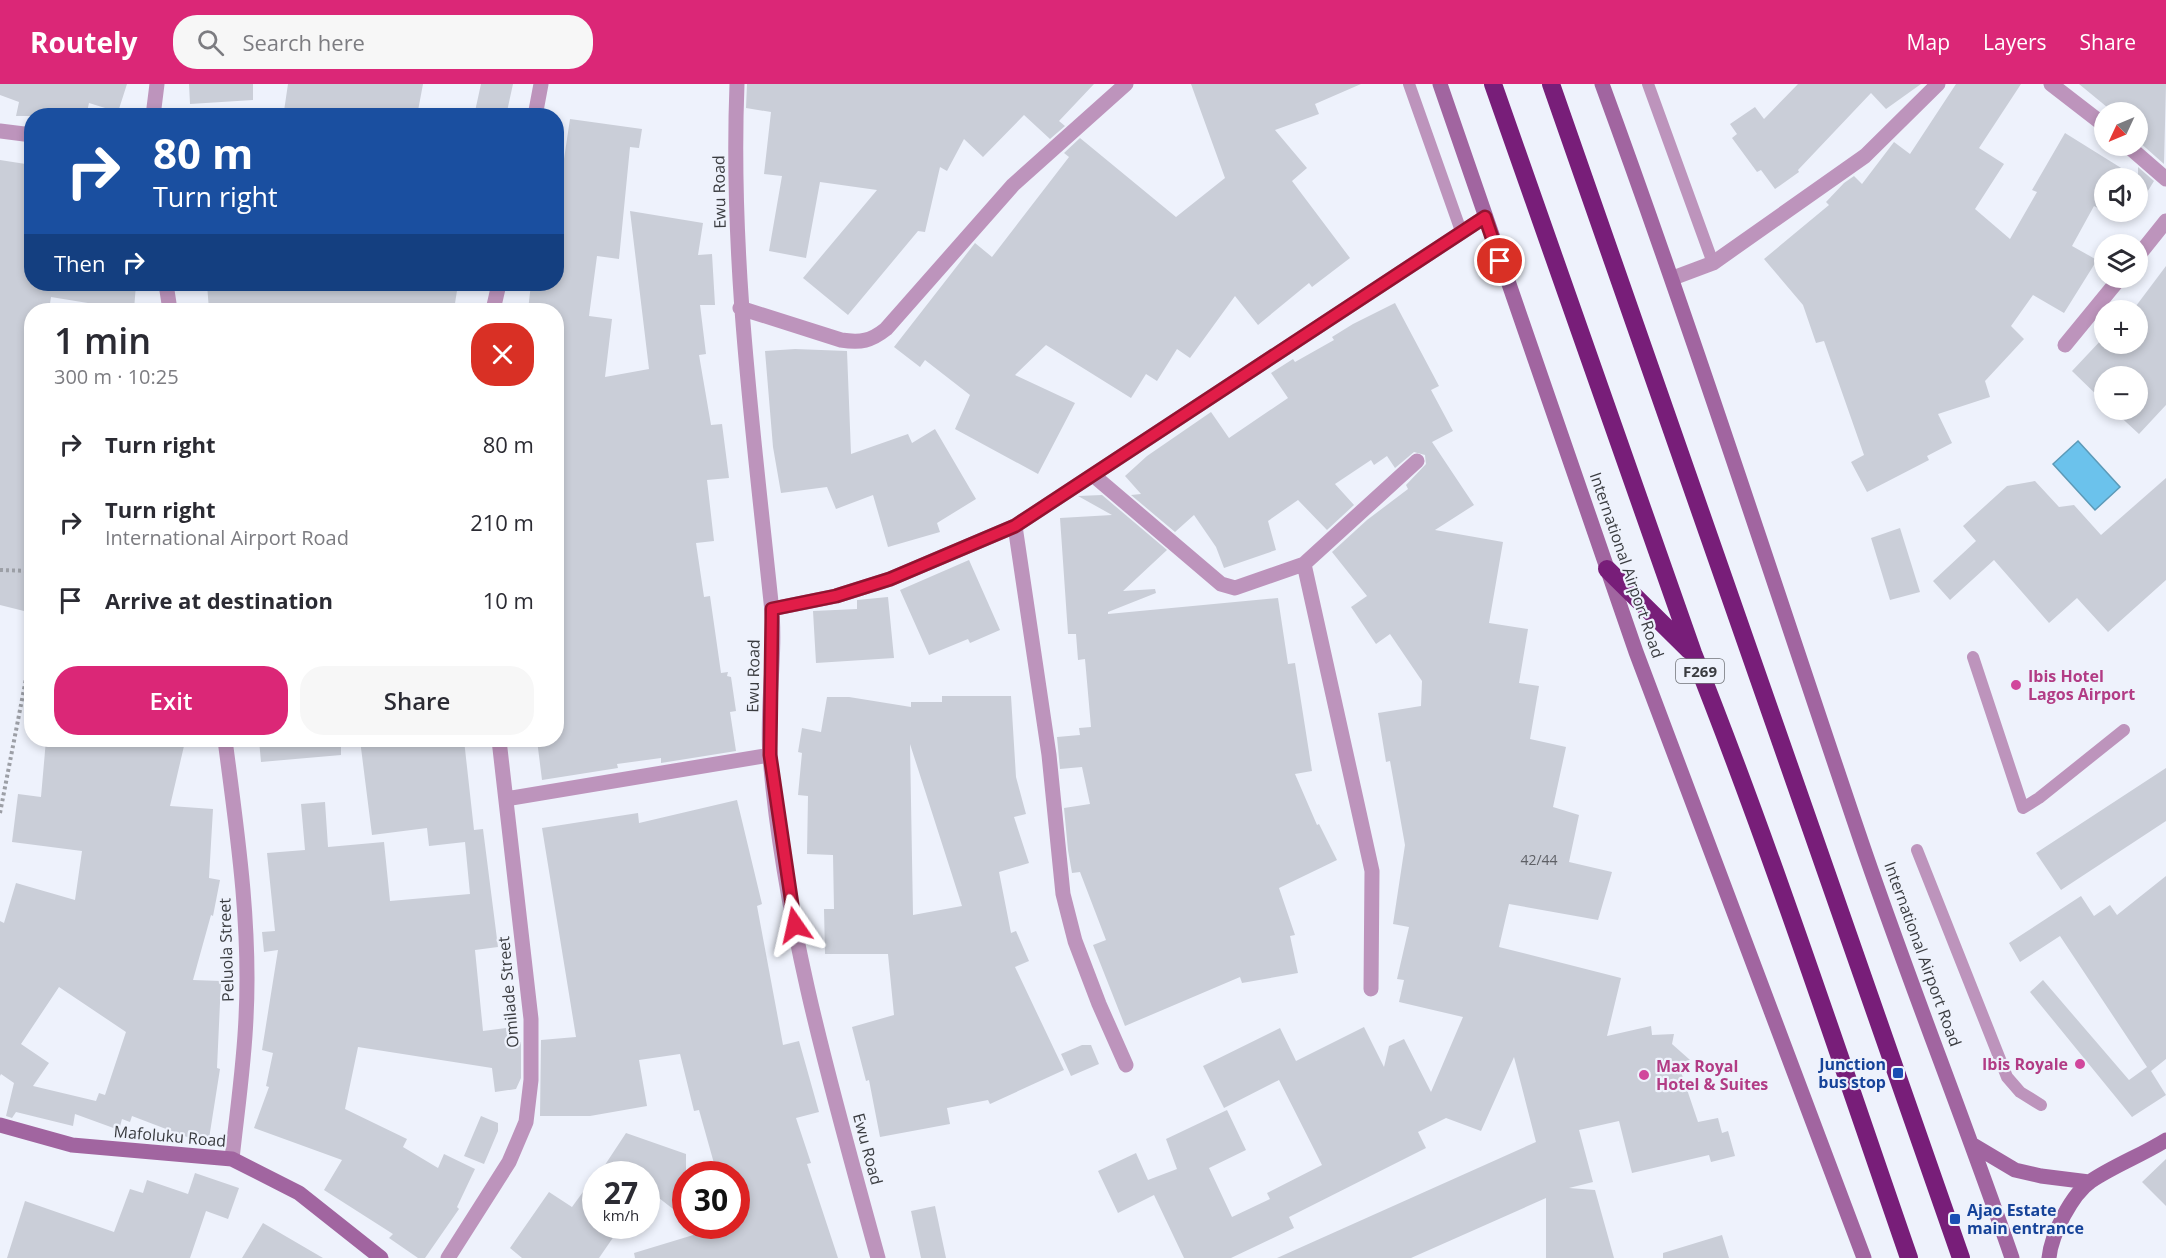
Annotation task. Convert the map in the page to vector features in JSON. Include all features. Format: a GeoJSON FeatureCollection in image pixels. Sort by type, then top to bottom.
{"type":"FeatureCollection","features":[{"type":"Feature","properties":{"kind":"highway","name":"International Airport Road"},"geometry":{"type":"LineString","coordinates":[[1493,84],[1693,653],[1776,876],[1909,1258]]}},
{"type":"Feature","properties":{"kind":"highway"},"geometry":{"type":"LineString","coordinates":[[1551,84],[1961,1258]]}},
{"type":"Feature","properties":{"kind":"highway"},"geometry":{"type":"LineString","coordinates":[[1607,569],[1693,653]]}},
{"type":"Feature","properties":{"kind":"main road","name":"International Airport Road"},"geometry":{"type":"LineString","coordinates":[[1440,84],[1607,569],[1864,1258]]}},
{"type":"Feature","properties":{"kind":"main road","name":"International Airport Road"},"geometry":{"type":"LineString","coordinates":[[1602,84],[1673,278],[1862,844],[1973,1144],[2012,1258]]}},
{"type":"Feature","properties":{"kind":"main road","name":"Mafoluku Road"},"geometry":{"type":"LineString","coordinates":[[0,1125],[72,1145],[232,1159],[299,1193],[381,1258]]}},
{"type":"Feature","properties":{"kind":"main road"},"geometry":{"type":"LineString","coordinates":[[2049,1258],[2050,1242],[2062,1218],[2089,1182],[2166,1140]]}},
{"type":"Feature","properties":{"kind":"main road"},"geometry":{"type":"LineString","coordinates":[[1973,1144],[2015,1170],[2089,1182]]}},
{"type":"Feature","properties":{"kind":"street"},"geometry":{"type":"LineString","coordinates":[[154,108],[157,84]]}},
{"type":"Feature","properties":{"kind":"street"},"geometry":{"type":"LineString","coordinates":[[536,108],[541,84]]}},
{"type":"Feature","properties":{"kind":"street","name":"Ewu Road"},"geometry":{"type":"LineString","coordinates":[[737,84],[736,178],[740,308],[772,609],[770,755],[787,883],[807,987],[878,1258]]}},
{"type":"Feature","properties":{"kind":"street"},"geometry":{"type":"LineString","coordinates":[[740,308],[841,340],[857,343],[873,340],[886,329],[1013,185],[1126,84]]}},
{"type":"Feature","properties":{"kind":"street"},"geometry":{"type":"LineString","coordinates":[[1673,278],[1713,263],[1865,156],[1938,84]]}},
{"type":"Feature","properties":{"kind":"street"},"geometry":{"type":"LineString","coordinates":[[2051,84],[2094,117]]}},
{"type":"Feature","properties":{"kind":"street"},"geometry":{"type":"LineString","coordinates":[[0,131],[24,134]]}},
{"type":"Feature","properties":{"kind":"street"},"geometry":{"type":"LineString","coordinates":[[2140,156],[2166,179]]}},
{"type":"Feature","properties":{"kind":"street"},"geometry":{"type":"LineString","coordinates":[[772,609],[836,596],[890,579],[1015,526],[1485,217]]}},
{"type":"Feature","properties":{"kind":"street"},"geometry":{"type":"LineString","coordinates":[[2148,244],[2166,221]]}},
{"type":"Feature","properties":{"kind":"street"},"geometry":{"type":"LineString","coordinates":[[2065,345],[2112,288]]}},
{"type":"Feature","properties":{"kind":"street"},"geometry":{"type":"LineString","coordinates":[[1093,475],[1221,585],[1235,588],[1304,564],[1417,461]]}},
{"type":"Feature","properties":{"kind":"street"},"geometry":{"type":"LineString","coordinates":[[1015,526],[1049,755],[1063,894],[1075,941],[1126,1065]]}},
{"type":"Feature","properties":{"kind":"street"},"geometry":{"type":"LineString","coordinates":[[1304,564],[1372,871],[1371,989]]}},
{"type":"Feature","properties":{"kind":"street","name":"Peluola Street"},"geometry":{"type":"LineString","coordinates":[[226,747],[237,828],[244,924],[246,1005],[232,1159]]}},
{"type":"Feature","properties":{"kind":"street","name":"Omilade Street"},"geometry":{"type":"LineString","coordinates":[[448,1258],[509,1162],[526,1122],[530,1091],[531,1018],[500,747]]}},
{"type":"Feature","properties":{"kind":"street"},"geometry":{"type":"LineString","coordinates":[[506,799],[770,755]]}},
{"type":"Feature","properties":{"kind":"lane"},"geometry":{"type":"LineString","coordinates":[[1409,84],[1461,231]]}},
{"type":"Feature","properties":{"kind":"lane"},"geometry":{"type":"LineString","coordinates":[[1648,84],[1713,263]]}},
{"type":"Feature","properties":{"kind":"lane"},"geometry":{"type":"LineString","coordinates":[[1973,657],[2023,808],[2039,798],[2124,730]]}},
{"type":"Feature","properties":{"kind":"lane"},"geometry":{"type":"LineString","coordinates":[[1917,850],[2007,1077],[2020,1092],[2041,1105]]}},
{"type":"Feature","properties":{"kind":"path"},"geometry":{"type":"LineString","coordinates":[[0,570],[24,571]]}},
{"type":"Feature","properties":{"kind":"path"},"geometry":{"type":"LineString","coordinates":[[0,813],[24,689]]}},
{"type":"Feature","properties":{"kind":"water"},"geometry":{"type":"Polygon","coordinates":[[[2078,441],[2120,487],[2095,510],[2053,464],[2078,441]]]}},
{"type":"Feature","properties":{"kind":"building"},"geometry":{"type":"Polygon","coordinates":[[[0,84],[127,84],[119,108],[105,108],[89,103],[88,108],[24,108],[24,116],[16,116],[19,102],[0,95],[0,84]]]}},
{"type":"Feature","properties":{"kind":"building"},"geometry":{"type":"Polygon","coordinates":[[[189,84],[253,84],[253,100],[190,104],[189,84]]]}},
{"type":"Feature","properties":{"kind":"building"},"geometry":{"type":"Polygon","coordinates":[[[288,84],[423,84],[418,108],[284,108],[288,84]]]}},
{"type":"Feature","properties":{"kind":"building"},"geometry":{"type":"Polygon","coordinates":[[[481,84],[513,84],[508,108],[476,108],[481,84]]]}},
{"type":"Feature","properties":{"kind":"building"},"geometry":{"type":"Polygon","coordinates":[[[747,84],[1094,84],[1059,121],[1065,126],[1050,139],[1024,115],[983,157],[964,139],[947,171],[940,167],[925,232],[918,231],[848,315],[803,278],[877,190],[820,182],[806,258],[769,251],[782,176],[764,174],[771,112],[746,108],[747,84]]]}},
{"type":"Feature","properties":{"kind":"building"},"geometry":{"type":"Polygon","coordinates":[[[1191,84],[1361,84],[1315,104],[1319,114],[1275,130],[1307,168],[1292,181],[1350,258],[1312,287],[1309,283],[1258,325],[1235,296],[1190,358],[1177,349],[1157,381],[1146,374],[1131,398],[1046,345],[1015,375],[1075,403],[1038,474],[955,429],[970,395],[925,360],[920,367],[894,347],[975,243],[992,257],[1069,157],[1064,153],[1080,138],[1176,217],[1225,178],[1191,84]]]}},
{"type":"Feature","properties":{"kind":"building"},"geometry":{"type":"Polygon","coordinates":[[[1798,84],[1921,84],[1886,109],[1871,93],[1798,170],[1799,172],[1775,189],[1761,170],[1757,172],[1732,138],[1737,134],[1730,124],[1755,107],[1764,119],[1798,84]]]}},
{"type":"Feature","properties":{"kind":"building"},"geometry":{"type":"Polygon","coordinates":[[[1956,84],[2021,84],[1979,148],[2004,164],[1975,209],[2010,239],[2037,192],[2032,190],[2065,133],[2094,151],[2094,156],[2102,156],[2121,168],[2094,168],[2094,206],[2072,246],[2094,258],[2094,265],[2064,313],[2033,295],[2011,326],[2024,339],[1985,381],[1990,397],[1938,414],[1952,443],[1927,456],[1929,460],[1867,492],[1851,462],[1864,455],[1824,341],[1816,343],[1803,305],[1764,259],[1829,205],[1826,202],[1844,183],[1854,176],[1862,184],[1894,142],[1910,154],[1956,84]]]}},
{"type":"Feature","properties":{"kind":"building"},"geometry":{"type":"Polygon","coordinates":[[[2079,84],[2166,84],[2164,164],[2148,150],[2148,102],[2101,102],[2079,84]]]}},
{"type":"Feature","properties":{"kind":"building"},"geometry":{"type":"Polygon","coordinates":[[[570,119],[642,129],[639,148],[630,147],[619,259],[597,256],[589,316],[612,319],[605,377],[649,369],[630,211],[703,223],[698,255],[712,254],[715,305],[700,305],[706,354],[699,355],[711,425],[722,424],[729,478],[707,480],[714,541],[696,543],[704,597],[710,596],[721,673],[728,672],[727,676],[731,677],[736,711],[730,712],[736,751],[661,763],[661,758],[617,764],[618,768],[542,780],[538,747],[564,747],[564,303],[529,303],[530,291],[564,291],[564,159],[570,119]]]}},
{"type":"Feature","properties":{"kind":"building"},"geometry":{"type":"Polygon","coordinates":[[[0,160],[24,164],[24,291],[135,291],[135,303],[88,303],[51,297],[50,303],[24,303],[24,611],[0,605],[0,160]]]}},
{"type":"Feature","properties":{"kind":"building"},"geometry":{"type":"Polygon","coordinates":[[[2148,176],[2154,181],[2148,191],[2148,176]]]}},
{"type":"Feature","properties":{"kind":"building"},"geometry":{"type":"Polygon","coordinates":[[[2166,266],[2166,405],[2139,434],[2124,420],[2148,420],[2148,366],[2094,366],[2094,392],[2072,371],[2094,348],[2094,354],[2148,354],[2148,300],[2140,300],[2166,266]]]}},
{"type":"Feature","properties":{"kind":"building"},"geometry":{"type":"Polygon","coordinates":[[[208,291],[457,291],[455,303],[208,303],[208,291]]]}},
{"type":"Feature","properties":{"kind":"building"},"geometry":{"type":"Polygon","coordinates":[[[1395,303],[1439,386],[1431,390],[1453,431],[1432,442],[1474,505],[1435,530],[1503,542],[1489,623],[1528,629],[1519,683],[1539,686],[1530,739],[1566,747],[1553,807],[1579,815],[1569,862],[1612,872],[1598,920],[1509,904],[1499,947],[1621,978],[1607,1036],[1651,1026],[1652,1035],[1674,1034],[1672,1044],[1690,1060],[1678,1063],[1698,1122],[1718,1118],[1722,1133],[1728,1131],[1735,1156],[1711,1162],[1709,1155],[1632,1173],[1619,1121],[1579,1130],[1593,1182],[1569,1188],[1595,1190],[1614,1258],[1546,1258],[1546,1198],[1411,1258],[1277,1258],[1536,1142],[1514,1057],[1481,1131],[1446,1118],[1418,1132],[1426,1148],[1289,1217],[1294,1228],[1231,1258],[1184,1258],[1154,1195],[1118,1213],[1098,1171],[1136,1153],[1148,1180],[1177,1169],[1166,1139],[1227,1110],[1246,1150],[1209,1168],[1232,1217],[1270,1199],[1267,1193],[1322,1165],[1279,1080],[1224,1108],[1203,1066],[1280,1028],[1296,1061],[1364,1027],[1384,1067],[1389,1046],[1404,1039],[1431,1092],[1463,1017],[1399,1002],[1404,980],[1397,979],[1409,927],[1393,924],[1405,845],[1390,761],[1386,762],[1378,713],[1421,706],[1422,681],[1390,634],[1376,644],[1351,607],[1367,596],[1332,552],[1367,520],[1408,489],[1406,485],[1426,464],[1425,455],[1414,452],[1395,468],[1387,456],[1374,465],[1371,460],[1335,484],[1354,505],[1327,530],[1298,500],[1268,521],[1276,550],[1224,568],[1216,547],[1194,515],[1175,532],[1131,495],[1141,494],[1125,476],[1147,456],[1211,412],[1229,438],[1288,398],[1271,373],[1293,359],[1295,362],[1334,340],[1332,337],[1353,324],[1395,303]]]}},
{"type":"Feature","properties":{"kind":"building"},"geometry":{"type":"Polygon","coordinates":[[[795,349],[847,351],[851,454],[908,434],[912,443],[935,429],[976,499],[937,523],[940,532],[888,547],[873,495],[836,509],[827,487],[781,493],[773,447],[765,351],[795,349]]]}},
{"type":"Feature","properties":{"kind":"building"},"geometry":{"type":"Polygon","coordinates":[[[2166,478],[2166,580],[2108,632],[2077,598],[2049,623],[1994,560],[1950,600],[1933,581],[1976,541],[1963,526],[2007,486],[2035,481],[2059,507],[2074,505],[2101,535],[2166,478]]]}},
{"type":"Feature","properties":{"kind":"building"},"geometry":{"type":"Polygon","coordinates":[[[1102,495],[1167,550],[1123,591],[1155,589],[1156,593],[1108,612],[1108,614],[1278,598],[1288,664],[1295,663],[1312,771],[1295,774],[1317,825],[1319,824],[1337,860],[1279,888],[1295,935],[1290,936],[1298,973],[1242,983],[1240,977],[1125,1026],[1093,945],[1106,940],[1080,872],[1072,873],[1068,850],[1064,808],[1090,804],[1082,767],[1060,769],[1057,737],[1080,735],[1079,728],[1091,727],[1085,659],[1078,660],[1076,634],[1068,634],[1060,518],[1112,515],[1078,496],[1102,495]]]}},
{"type":"Feature","properties":{"kind":"building"},"geometry":{"type":"Polygon","coordinates":[[[1900,528],[1920,592],[1890,600],[1871,538],[1900,528]]]}},
{"type":"Feature","properties":{"kind":"building"},"geometry":{"type":"Polygon","coordinates":[[[969,560],[1000,630],[970,643],[968,639],[929,655],[900,590],[969,560]]]}},
{"type":"Feature","properties":{"kind":"building"},"geometry":{"type":"Polygon","coordinates":[[[888,597],[894,658],[816,663],[813,611],[857,609],[857,600],[888,597]]]}},
{"type":"Feature","properties":{"kind":"building"},"geometry":{"type":"Polygon","coordinates":[[[942,696],[1011,696],[1016,777],[1026,814],[1014,817],[1029,863],[999,872],[1011,933],[1016,931],[1029,961],[1015,967],[1064,1070],[990,1104],[988,1100],[947,1108],[950,1124],[880,1137],[869,1080],[866,1081],[852,1027],[894,1015],[888,954],[825,954],[824,909],[834,909],[833,855],[807,854],[808,796],[798,795],[802,753],[798,752],[802,728],[821,732],[827,697],[849,697],[911,707],[911,702],[942,702],[942,696]],[[910,744],[913,915],[962,906],[910,744]]]}},
{"type":"Feature","properties":{"kind":"building"},"geometry":{"type":"Polygon","coordinates":[[[45,747],[184,747],[170,806],[213,809],[209,878],[220,880],[213,916],[211,915],[193,980],[221,981],[217,1068],[220,1069],[208,1145],[132,1116],[130,1122],[122,1119],[119,1130],[75,1114],[73,1126],[16,1112],[12,1118],[6,1116],[14,1083],[1,1074],[0,1076],[0,921],[4,923],[16,883],[75,900],[82,851],[12,842],[18,794],[41,797],[45,747]],[[59,987],[21,1044],[49,1063],[33,1086],[96,1101],[99,1093],[105,1095],[126,1032],[59,987]]]}},
{"type":"Feature","properties":{"kind":"building"},"geometry":{"type":"Polygon","coordinates":[[[260,747],[341,747],[341,755],[261,762],[260,747]]]}},
{"type":"Feature","properties":{"kind":"building"},"geometry":{"type":"Polygon","coordinates":[[[361,747],[465,747],[474,830],[483,829],[498,947],[475,950],[483,1031],[506,1028],[508,1043],[521,1042],[521,1078],[516,1089],[495,1092],[492,1068],[358,1047],[345,1109],[407,1139],[403,1147],[438,1168],[444,1154],[475,1169],[457,1207],[459,1209],[425,1258],[418,1258],[389,1238],[393,1234],[324,1190],[342,1160],[254,1128],[269,1087],[266,1086],[273,1053],[262,1050],[278,950],[264,952],[262,932],[275,931],[267,853],[305,850],[301,804],[325,802],[328,847],[384,842],[390,901],[470,894],[465,842],[429,846],[427,828],[372,835],[361,747]]]}},
{"type":"Feature","properties":{"kind":"building"},"geometry":{"type":"Polygon","coordinates":[[[2166,768],[2166,821],[2061,890],[2036,853],[2166,768]]]}},
{"type":"Feature","properties":{"kind":"building"},"geometry":{"type":"Polygon","coordinates":[[[737,800],[762,904],[757,906],[783,1045],[799,1041],[819,1112],[796,1118],[811,1163],[807,1164],[838,1258],[635,1258],[634,1253],[680,1239],[750,1239],[750,1161],[713,1161],[699,1110],[694,1111],[680,1054],[639,1060],[647,1106],[590,1116],[540,1116],[541,1040],[576,1037],[542,828],[638,813],[639,823],[737,800]]]}},
{"type":"Feature","properties":{"kind":"building"},"geometry":{"type":"Polygon","coordinates":[[[2166,876],[2166,1059],[2151,1071],[2166,1095],[2132,1117],[2030,992],[2043,980],[2129,1080],[2147,1067],[2060,936],[2020,962],[2009,943],[2081,896],[2094,916],[2110,905],[2117,915],[2166,876]]]}},
{"type":"Feature","properties":{"kind":"building"},"geometry":{"type":"Polygon","coordinates":[[[1082,1045],[1091,1045],[1099,1064],[1071,1076],[1061,1054],[1082,1045]]]}},
{"type":"Feature","properties":{"kind":"building"},"geometry":{"type":"Polygon","coordinates":[[[481,1116],[498,1123],[498,1131],[484,1164],[464,1156],[481,1116]]]}},
{"type":"Feature","properties":{"kind":"building"},"geometry":{"type":"Polygon","coordinates":[[[626,1133],[686,1154],[686,1161],[672,1161],[672,1208],[660,1199],[660,1161],[608,1161],[626,1133]]]}},
{"type":"Feature","properties":{"kind":"building"},"geometry":{"type":"Polygon","coordinates":[[[2166,1159],[2166,1206],[2142,1182],[2166,1159]]]}},
{"type":"Feature","properties":{"kind":"building"},"geometry":{"type":"Polygon","coordinates":[[[195,1173],[239,1188],[228,1219],[206,1211],[190,1258],[7,1258],[25,1201],[114,1232],[130,1189],[143,1193],[147,1180],[188,1194],[195,1173]]]}},
{"type":"Feature","properties":{"kind":"building"},"geometry":{"type":"Polygon","coordinates":[[[549,1192],[572,1207],[582,1193],[582,1239],[612,1239],[599,1258],[522,1258],[510,1248],[549,1192]]]}},
{"type":"Feature","properties":{"kind":"building"},"geometry":{"type":"Polygon","coordinates":[[[935,1206],[946,1258],[921,1258],[911,1211],[935,1206]]]}},
{"type":"Feature","properties":{"kind":"building"},"geometry":{"type":"Polygon","coordinates":[[[263,1223],[323,1258],[242,1258],[263,1223]]]}},
{"type":"Feature","properties":{"kind":"building"},"geometry":{"type":"Polygon","coordinates":[[[1722,1235],[1729,1258],[1663,1258],[1663,1253],[1722,1235]]]}},
{"type":"Feature","properties":{"kind":"place","name":"Ibis Hotel Lagos Airport"},"geometry":{"type":"Point","coordinates":[2016,685]}},
{"type":"Feature","properties":{"kind":"place","name":"Ibis Royale"},"geometry":{"type":"Point","coordinates":[2080,1064]}},
{"type":"Feature","properties":{"kind":"place","name":"Junction bus stop"},"geometry":{"type":"Point","coordinates":[1898,1073]}},
{"type":"Feature","properties":{"kind":"place","name":"Max Royal Hotel & Suites"},"geometry":{"type":"Point","coordinates":[1644,1075]}},
{"type":"Feature","properties":{"kind":"place","name":"Ajao Estate main entrance"},"geometry":{"type":"Point","coordinates":[1955,1219]}},
{"type":"Feature","properties":{"kind":"route"},"geometry":{"type":"LineString","coordinates":[[795,925],[787,883],[770,755],[772,609],[836,596],[890,579],[1015,526],[1485,217],[1500,261]]}}]}
